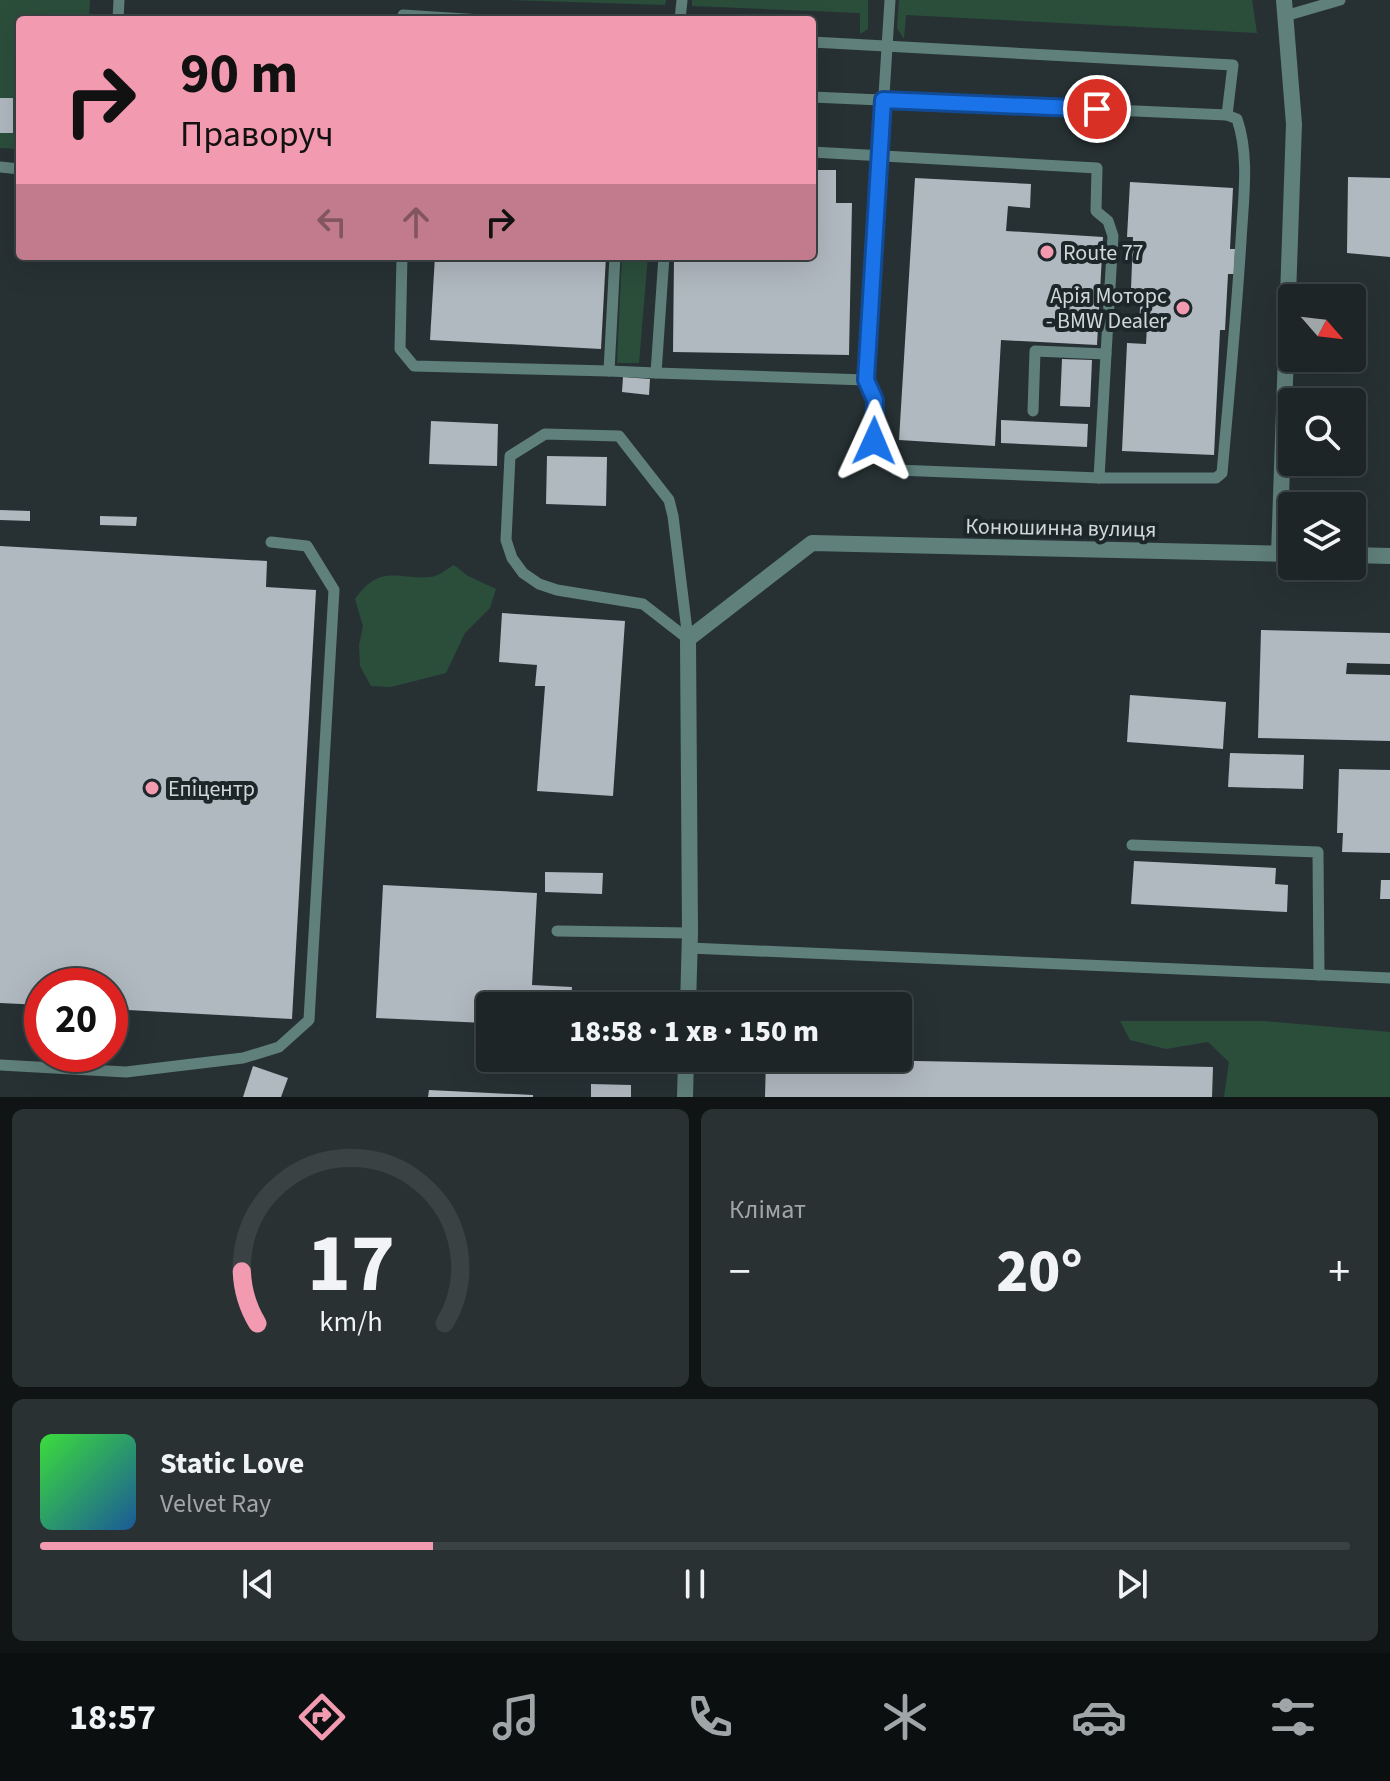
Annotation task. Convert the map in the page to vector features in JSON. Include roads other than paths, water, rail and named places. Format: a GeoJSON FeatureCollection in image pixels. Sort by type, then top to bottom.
{"type":"FeatureCollection","features":[{"type":"Feature","properties":{"kind":"street","name":"Конюшинна вулиця"},"geometry":{"type":"LineString","coordinates":[[1285,8],[1294,124],[1287,492]]}},
{"type":"Feature","properties":{"kind":"street","name":"Конюшинна вулиця"},"geometry":{"type":"LineString","coordinates":[[688,639],[812,543],[1278,554]]}},
{"type":"Feature","properties":{"kind":"street"},"geometry":{"type":"LineString","coordinates":[[1366,555],[1390,556]]}},
{"type":"Feature","properties":{"kind":"street"},"geometry":{"type":"LineString","coordinates":[[688,639],[688,992]]}},
{"type":"Feature","properties":{"kind":"street"},"geometry":{"type":"LineString","coordinates":[[685,1097],[686,1072]]}},
{"type":"Feature","properties":{"kind":"lane"},"geometry":{"type":"LineString","coordinates":[[816,97],[883,100],[1227,115],[1237,119],[1241,131],[1244,186],[1236,332],[1222,473],[1216,478],[1099,478],[896,470],[884,459],[874,441],[875,400],[866,380],[880,155],[883,100],[886,47],[890,0]]}},
{"type":"Feature","properties":{"kind":"lane"},"geometry":{"type":"LineString","coordinates":[[1285,8],[1340,0]]}},
{"type":"Feature","properties":{"kind":"lane"},"geometry":{"type":"LineString","coordinates":[[816,42],[1233,65],[1227,115]]}},
{"type":"Feature","properties":{"kind":"lane"},"geometry":{"type":"LineString","coordinates":[[816,152],[1097,168],[1096,211],[1108,221],[1113,236],[1099,478]]}},
{"type":"Feature","properties":{"kind":"lane"},"geometry":{"type":"LineString","coordinates":[[402,260],[400,349],[414,366],[866,380]]}},
{"type":"Feature","properties":{"kind":"lane"},"geometry":{"type":"LineString","coordinates":[[609,371],[615,260]]}},
{"type":"Feature","properties":{"kind":"lane"},"geometry":{"type":"LineString","coordinates":[[656,373],[664,260]]}},
{"type":"Feature","properties":{"kind":"lane"},"geometry":{"type":"LineString","coordinates":[[1033,411],[1035,351],[1106,354]]}},
{"type":"Feature","properties":{"kind":"lane"},"geometry":{"type":"LineString","coordinates":[[545,434],[619,436],[669,500],[688,639],[643,604],[557,590],[539,584],[523,573],[512,558],[506,540],[510,456],[545,434]]}},
{"type":"Feature","properties":{"kind":"lane"},"geometry":{"type":"LineString","coordinates":[[0,1065],[126,1072],[243,1058],[279,1047],[309,1020],[334,590],[307,546],[271,542]]}},
{"type":"Feature","properties":{"kind":"lane"},"geometry":{"type":"LineString","coordinates":[[1132,845],[1318,852],[1319,975]]}},
{"type":"Feature","properties":{"kind":"lane"},"geometry":{"type":"LineString","coordinates":[[557,931],[690,941],[1390,978]]}},
{"type":"Feature","properties":{"kind":"place","name":"Route 77"},"geometry":{"type":"Point","coordinates":[1047,252]}},
{"type":"Feature","properties":{"kind":"place","name":"Арія Моторс - BMW Dealer"},"geometry":{"type":"Point","coordinates":[1183,308]}},
{"type":"Feature","properties":{"kind":"place","name":"Епіцентр"},"geometry":{"type":"Point","coordinates":[152,788]}}]}
